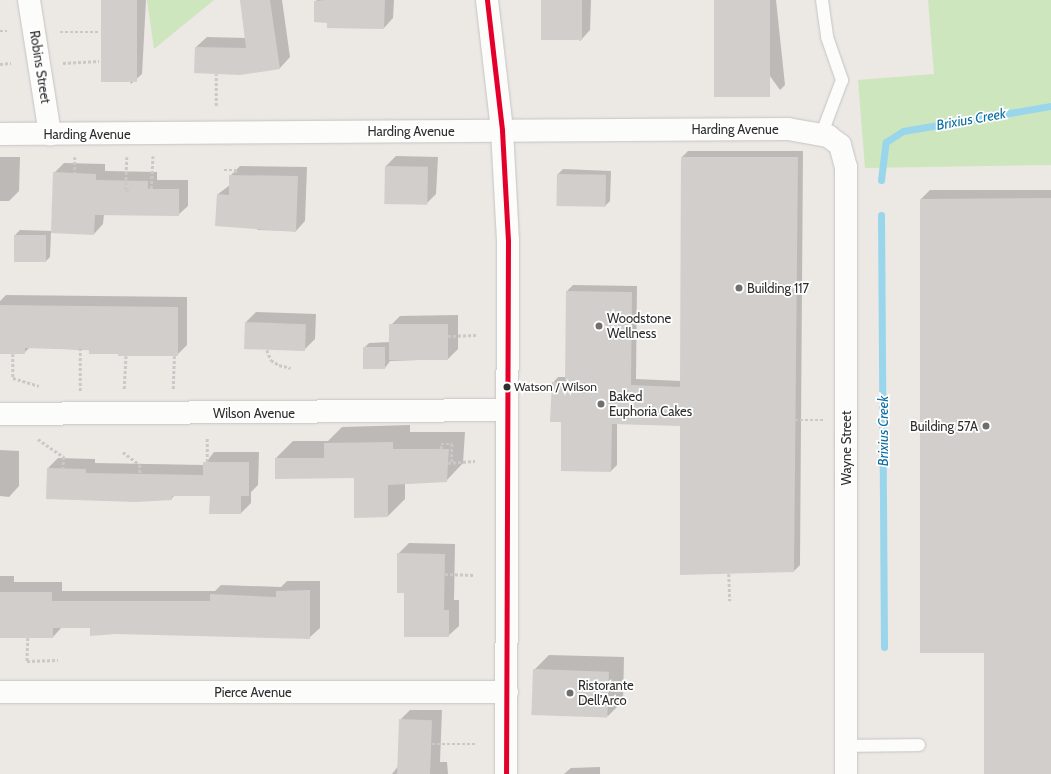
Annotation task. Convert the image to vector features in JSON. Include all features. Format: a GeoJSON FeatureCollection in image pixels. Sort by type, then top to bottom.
{"type":"FeatureCollection","features":[{"type":"Feature","properties":{"kind":"street","name":"Robins Street"},"geometry":{"type":"LineString","coordinates":[[30,0],[50,134]]}},
{"type":"Feature","properties":{"kind":"street"},"geometry":{"type":"LineString","coordinates":[[487,0],[502,130],[508,240],[506,774]]}},
{"type":"Feature","properties":{"kind":"street","name":"Harding Avenue"},"geometry":{"type":"LineString","coordinates":[[0,134],[788,129],[822,133]]}},
{"type":"Feature","properties":{"kind":"street","name":"Wayne Street"},"geometry":{"type":"LineString","coordinates":[[822,133],[840,146],[846,167],[846,774]]}},
{"type":"Feature","properties":{"kind":"street","name":"Wilson Avenue"},"geometry":{"type":"LineString","coordinates":[[0,414],[172,414],[507,410]]}},
{"type":"Feature","properties":{"kind":"street","name":"Pierce Avenue"},"geometry":{"type":"LineString","coordinates":[[0,692],[507,692]]}},
{"type":"Feature","properties":{"kind":"lane"},"geometry":{"type":"LineString","coordinates":[[822,0],[827,37],[842,80],[822,133]]}},
{"type":"Feature","properties":{"kind":"lane"},"geometry":{"type":"LineString","coordinates":[[846,746],[919,745]]}},
{"type":"Feature","properties":{"kind":"path"},"geometry":{"type":"LineString","coordinates":[[0,30],[7,30]]}},
{"type":"Feature","properties":{"kind":"path"},"geometry":{"type":"LineString","coordinates":[[60,32],[100,32]]}},
{"type":"Feature","properties":{"kind":"path"},"geometry":{"type":"LineString","coordinates":[[63,62],[99,61]]}},
{"type":"Feature","properties":{"kind":"path"},"geometry":{"type":"LineString","coordinates":[[0,64],[11,63]]}},
{"type":"Feature","properties":{"kind":"path"},"geometry":{"type":"LineString","coordinates":[[216,74],[216,106]]}},
{"type":"Feature","properties":{"kind":"path"},"geometry":{"type":"LineString","coordinates":[[151,189],[154,133]]}},
{"type":"Feature","properties":{"kind":"path"},"geometry":{"type":"LineString","coordinates":[[127,134],[126,191],[130,191]]}},
{"type":"Feature","properties":{"kind":"path"},"geometry":{"type":"LineString","coordinates":[[224,170],[236,170],[236,176]]}},
{"type":"Feature","properties":{"kind":"path"},"geometry":{"type":"LineString","coordinates":[[448,336],[476,335]]}},
{"type":"Feature","properties":{"kind":"path"},"geometry":{"type":"LineString","coordinates":[[80,347],[80,414]]}},
{"type":"Feature","properties":{"kind":"path"},"geometry":{"type":"LineString","coordinates":[[267,350],[270,360],[279,365],[291,368]]}},
{"type":"Feature","properties":{"kind":"path"},"geometry":{"type":"LineString","coordinates":[[13,354],[13,378],[39,386]]}},
{"type":"Feature","properties":{"kind":"path"},"geometry":{"type":"LineString","coordinates":[[123,414],[126,356]]}},
{"type":"Feature","properties":{"kind":"path"},"geometry":{"type":"LineString","coordinates":[[172,414],[174,356]]}},
{"type":"Feature","properties":{"kind":"path"},"geometry":{"type":"LineString","coordinates":[[38,439],[64,457],[63,469]]}},
{"type":"Feature","properties":{"kind":"path"},"geometry":{"type":"LineString","coordinates":[[441,449],[441,444],[452,444],[452,463]]}},
{"type":"Feature","properties":{"kind":"path"},"geometry":{"type":"LineString","coordinates":[[123,452],[140,465],[140,474]]}},
{"type":"Feature","properties":{"kind":"path"},"geometry":{"type":"LineString","coordinates":[[448,463],[475,461]]}},
{"type":"Feature","properties":{"kind":"path"},"geometry":{"type":"LineString","coordinates":[[445,574],[475,575]]}},
{"type":"Feature","properties":{"kind":"path"},"geometry":{"type":"LineString","coordinates":[[729,574],[730,600]]}},
{"type":"Feature","properties":{"kind":"path"},"geometry":{"type":"LineString","coordinates":[[28,638],[28,661],[58,660]]}},
{"type":"Feature","properties":{"kind":"path"},"geometry":{"type":"LineString","coordinates":[[432,744],[475,744]]}},
{"type":"Feature","properties":{"kind":"green space"},"geometry":{"type":"Polygon","coordinates":[[[147,0],[214,0],[154,49],[147,0]]]}},
{"type":"Feature","properties":{"kind":"green space"},"geometry":{"type":"Polygon","coordinates":[[[928,0],[1051,0],[1051,165],[865,168],[858,80],[934,74],[928,0]]]}},
{"type":"Feature","properties":{"kind":"building"},"geometry":{"type":"Polygon","coordinates":[[[101,0],[137,0],[137,82],[101,82],[101,0]]]}},
{"type":"Feature","properties":{"kind":"building"},"geometry":{"type":"Polygon","coordinates":[[[240,0],[270,0],[280,69],[240,75],[194,73],[195,47],[246,48],[240,0]]]}},
{"type":"Feature","properties":{"kind":"building"},"geometry":{"type":"Polygon","coordinates":[[[385,0],[384,29],[327,28],[327,23],[314,22],[314,1],[385,0]]]}},
{"type":"Feature","properties":{"kind":"building"},"geometry":{"type":"Polygon","coordinates":[[[541,0],[582,0],[582,40],[541,40],[541,0]]]}},
{"type":"Feature","properties":{"kind":"building"},"geometry":{"type":"Polygon","coordinates":[[[714,0],[770,0],[770,97],[714,97],[714,0]]]}},
{"type":"Feature","properties":{"kind":"building","name":"Building 117"},"geometry":{"type":"Polygon","coordinates":[[[681,157],[798,157],[794,572],[680,575],[680,426],[612,424],[611,472],[561,471],[561,422],[550,422],[552,382],[565,383],[566,291],[632,292],[631,385],[680,387],[681,157]]]}},
{"type":"Feature","properties":{"kind":"building"},"geometry":{"type":"Polygon","coordinates":[[[385,166],[428,167],[427,205],[384,204],[385,166]]]}},
{"type":"Feature","properties":{"kind":"building"},"geometry":{"type":"Polygon","coordinates":[[[53,172],[96,174],[96,180],[148,181],[148,189],[179,189],[179,216],[95,215],[94,235],[51,233],[53,172]]]}},
{"type":"Feature","properties":{"kind":"building"},"geometry":{"type":"Polygon","coordinates":[[[557,174],[606,175],[605,207],[556,206],[557,174]]]}},
{"type":"Feature","properties":{"kind":"building"},"geometry":{"type":"Polygon","coordinates":[[[229,175],[298,176],[296,232],[215,226],[217,194],[229,195],[229,175]]]}},
{"type":"Feature","properties":{"kind":"building","name":"Building 57A"},"geometry":{"type":"Polygon","coordinates":[[[1051,198],[1051,774],[984,774],[984,653],[920,653],[920,199],[1051,198]]]}},
{"type":"Feature","properties":{"kind":"building"},"geometry":{"type":"Polygon","coordinates":[[[14,235],[46,235],[46,262],[14,262],[14,235]]]}},
{"type":"Feature","properties":{"kind":"building"},"geometry":{"type":"Polygon","coordinates":[[[0,305],[178,307],[178,356],[118,356],[118,354],[89,354],[89,350],[25,348],[25,354],[0,354],[0,305]]]}},
{"type":"Feature","properties":{"kind":"building"},"geometry":{"type":"Polygon","coordinates":[[[245,322],[306,324],[305,351],[244,349],[245,322]]]}},
{"type":"Feature","properties":{"kind":"building"},"geometry":{"type":"Polygon","coordinates":[[[389,324],[448,324],[448,360],[389,360],[389,324]]]}},
{"type":"Feature","properties":{"kind":"building"},"geometry":{"type":"Polygon","coordinates":[[[363,347],[385,347],[385,369],[363,369],[363,347]]]}},
{"type":"Feature","properties":{"kind":"building"},"geometry":{"type":"Polygon","coordinates":[[[393,442],[393,449],[449,449],[447,482],[388,485],[388,517],[354,518],[354,478],[275,479],[275,458],[324,458],[324,443],[393,442]]]}},
{"type":"Feature","properties":{"kind":"building"},"geometry":{"type":"Polygon","coordinates":[[[203,462],[249,462],[249,496],[241,496],[241,514],[209,514],[210,496],[172,496],[172,500],[135,502],[46,499],[47,468],[86,469],[86,473],[203,475],[203,462]]]}},
{"type":"Feature","properties":{"kind":"building"},"geometry":{"type":"Polygon","coordinates":[[[397,553],[445,554],[444,610],[449,610],[449,637],[404,637],[404,593],[397,593],[397,553]]]}},
{"type":"Feature","properties":{"kind":"building"},"geometry":{"type":"Polygon","coordinates":[[[310,590],[310,639],[116,634],[90,636],[90,628],[53,628],[53,638],[0,638],[0,592],[52,592],[52,601],[210,601],[210,594],[276,597],[276,591],[310,590]]]}},
{"type":"Feature","properties":{"kind":"building","name":"Ristorante Dell’Arco"},"geometry":{"type":"Polygon","coordinates":[[[533,669],[609,672],[607,718],[531,715],[533,669]]]}},
{"type":"Feature","properties":{"kind":"building"},"geometry":{"type":"Polygon","coordinates":[[[399,719],[432,720],[430,774],[397,774],[399,719]]]}},
{"type":"Feature","properties":{"kind":"waterway","name":"Brixius Creek"},"geometry":{"type":"LineString","coordinates":[[881,180],[886,142],[903,131],[1051,106]]}},
{"type":"Feature","properties":{"kind":"waterway","name":"Brixius Creek"},"geometry":{"type":"LineString","coordinates":[[881,215],[884,647]]}},
{"type":"Feature","properties":{"kind":"transit line"},"geometry":{"type":"LineString","coordinates":[[487,0],[502,130],[508,240],[506,774]]}},
{"type":"Feature","properties":{"kind":"place","name":"Building 117"},"geometry":{"type":"Point","coordinates":[739,288]}},
{"type":"Feature","properties":{"kind":"place","name":"Woodstone Wellness"},"geometry":{"type":"Point","coordinates":[599,326]}},
{"type":"Feature","properties":{"kind":"place","name":"Watson / Wilson"},"geometry":{"type":"Point","coordinates":[507,387]}},
{"type":"Feature","properties":{"kind":"place","name":"Baked Euphoria Cakes"},"geometry":{"type":"Point","coordinates":[601,404]}},
{"type":"Feature","properties":{"kind":"place","name":"Building 57A"},"geometry":{"type":"Point","coordinates":[986,426]}},
{"type":"Feature","properties":{"kind":"place","name":"Ristorante Dell’Arco"},"geometry":{"type":"Point","coordinates":[570,693]}}]}
